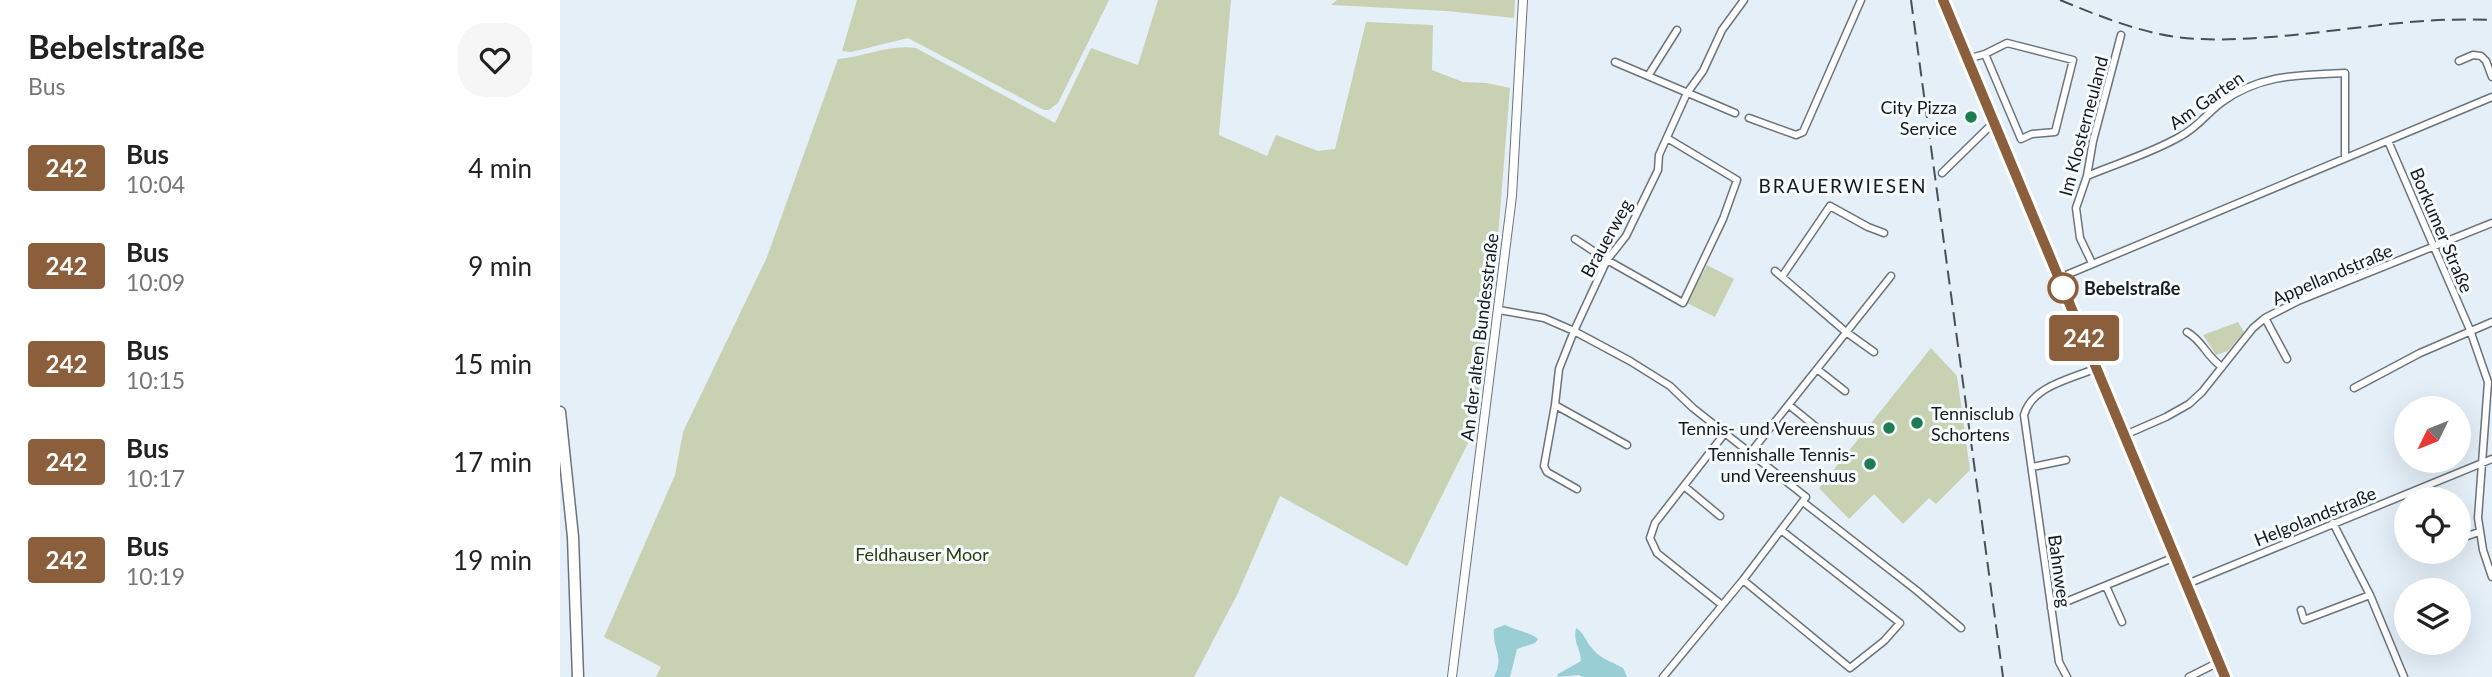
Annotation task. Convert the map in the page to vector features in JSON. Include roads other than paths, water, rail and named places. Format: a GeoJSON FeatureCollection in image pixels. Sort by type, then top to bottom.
{"type":"FeatureCollection","features":[{"type":"Feature","properties":{"kind":"highway"},"geometry":{"type":"LineString","coordinates":[[560,412],[573,537],[578,677]]}},
{"type":"Feature","properties":{"kind":"street","name":"An der alten Bundesstraße"},"geometry":{"type":"LineString","coordinates":[[1452,677],[1513,196],[1523,0]]}},
{"type":"Feature","properties":{"kind":"street","name":"Brauerweg"},"geometry":{"type":"LineString","coordinates":[[1577,489],[1547,472],[1544,466],[1559,369],[1607,260],[1626,236],[1658,170],[1659,155],[1687,93],[1703,71],[1722,30],[1744,0]]}},
{"type":"Feature","properties":{"kind":"street"},"geometry":{"type":"LineString","coordinates":[[1749,118],[1796,135],[1803,132],[1861,0]]}},
{"type":"Feature","properties":{"kind":"street"},"geometry":{"type":"LineString","coordinates":[[1943,0],[2225,677]]}},
{"type":"Feature","properties":{"kind":"street"},"geometry":{"type":"LineString","coordinates":[[1648,76],[1677,30]]}},
{"type":"Feature","properties":{"kind":"street","name":"Im Klosterneuland"},"geometry":{"type":"LineString","coordinates":[[2092,263],[2080,237],[2076,208],[2087,176],[2093,141],[2121,35]]}},
{"type":"Feature","properties":{"kind":"street"},"geometry":{"type":"LineString","coordinates":[[1967,59],[2007,43],[2073,60],[2055,132],[2032,134],[2021,139],[1985,54]]}},
{"type":"Feature","properties":{"kind":"street"},"geometry":{"type":"LineString","coordinates":[[2459,61],[2473,55],[2481,56],[2492,76]]}},
{"type":"Feature","properties":{"kind":"street"},"geometry":{"type":"LineString","coordinates":[[1615,62],[1735,113]]}},
{"type":"Feature","properties":{"kind":"street","name":"Am Garten"},"geometry":{"type":"LineString","coordinates":[[2087,176],[2179,138],[2198,127],[2211,110],[2222,102],[2258,82],[2322,74],[2345,73],[2345,158]]}},
{"type":"Feature","properties":{"kind":"street"},"geometry":{"type":"LineString","coordinates":[[2059,278],[2492,97]]}},
{"type":"Feature","properties":{"kind":"street"},"geometry":{"type":"LineString","coordinates":[[1942,173],[1994,125]]}},
{"type":"Feature","properties":{"kind":"street"},"geometry":{"type":"LineString","coordinates":[[1575,239],[1683,303],[1723,219],[1737,180],[1667,138]]}},
{"type":"Feature","properties":{"kind":"street","name":"Borkumer Straße"},"geometry":{"type":"LineString","coordinates":[[2388,141],[2470,330],[2488,382],[2479,532],[2491,574]]}},
{"type":"Feature","properties":{"kind":"street"},"geometry":{"type":"LineString","coordinates":[[1783,275],[1830,206],[1868,228],[1884,233]]}},
{"type":"Feature","properties":{"kind":"street","name":"Appellandstraße"},"geometry":{"type":"LineString","coordinates":[[2124,435],[2189,404],[2253,328],[2265,318],[2298,300],[2492,223]]}},
{"type":"Feature","properties":{"kind":"street"},"geometry":{"type":"LineString","coordinates":[[1775,271],[1783,275],[1846,332],[1874,352]]}},
{"type":"Feature","properties":{"kind":"street"},"geometry":{"type":"LineString","coordinates":[[1751,452],[1891,276]]}},
{"type":"Feature","properties":{"kind":"street"},"geometry":{"type":"LineString","coordinates":[[1499,310],[1544,318],[1574,331],[1663,382],[1806,497],[1743,580],[1663,677]]}},
{"type":"Feature","properties":{"kind":"street"},"geometry":{"type":"LineString","coordinates":[[2265,318],[2287,359]]}},
{"type":"Feature","properties":{"kind":"street"},"geometry":{"type":"LineString","coordinates":[[2354,388],[2470,330],[2492,322]]}},
{"type":"Feature","properties":{"kind":"street"},"geometry":{"type":"LineString","coordinates":[[2187,332],[2195,337],[2210,359],[2222,367]]}},
{"type":"Feature","properties":{"kind":"street","name":"Bahnweg"},"geometry":{"type":"LineString","coordinates":[[2067,677],[2059,662],[2024,415],[2031,398],[2043,390],[2097,368]]}},
{"type":"Feature","properties":{"kind":"street"},"geometry":{"type":"LineString","coordinates":[[1817,369],[1845,391]]}},
{"type":"Feature","properties":{"kind":"street"},"geometry":{"type":"LineString","coordinates":[[1555,405],[1628,445]]}},
{"type":"Feature","properties":{"kind":"street"},"geometry":{"type":"LineString","coordinates":[[1789,405],[1816,427]]}},
{"type":"Feature","properties":{"kind":"street"},"geometry":{"type":"LineString","coordinates":[[1722,605],[1657,553],[1652,545],[1651,532],[1655,523],[1725,433]]}},
{"type":"Feature","properties":{"kind":"street","name":"Helgolandstraße"},"geometry":{"type":"LineString","coordinates":[[2187,584],[2492,459]]}},
{"type":"Feature","properties":{"kind":"street"},"geometry":{"type":"LineString","coordinates":[[2032,467],[2066,460]]}},
{"type":"Feature","properties":{"kind":"street"},"geometry":{"type":"LineString","coordinates":[[1684,486],[1720,516]]}},
{"type":"Feature","properties":{"kind":"street"},"geometry":{"type":"LineString","coordinates":[[1803,502],[1961,628]]}},
{"type":"Feature","properties":{"kind":"street"},"geometry":{"type":"LineString","coordinates":[[2333,523],[2371,595],[2404,677]]}},
{"type":"Feature","properties":{"kind":"street"},"geometry":{"type":"LineString","coordinates":[[1743,580],[1850,668],[1884,641],[1900,623],[1781,530]]}},
{"type":"Feature","properties":{"kind":"street"},"geometry":{"type":"LineString","coordinates":[[2471,535],[2479,532]]}},
{"type":"Feature","properties":{"kind":"street"},"geometry":{"type":"LineString","coordinates":[[2052,608],[2175,557]]}},
{"type":"Feature","properties":{"kind":"street"},"geometry":{"type":"LineString","coordinates":[[2106,586],[2123,622]]}},
{"type":"Feature","properties":{"kind":"street"},"geometry":{"type":"LineString","coordinates":[[2301,610],[2304,620],[2371,595]]}},
{"type":"Feature","properties":{"kind":"street"},"geometry":{"type":"LineString","coordinates":[[2189,677],[2219,662]]}},
{"type":"Feature","properties":{"kind":"water"},"geometry":{"type":"Polygon","coordinates":[[[1505,625],[1538,639],[1535,643],[1517,649],[1510,677],[1494,677],[1498,658],[1494,629],[1505,625]]]}},
{"type":"Feature","properties":{"kind":"water"},"geometry":{"type":"Polygon","coordinates":[[[1576,628],[1593,650],[1623,668],[1627,677],[1557,677],[1581,661],[1575,637],[1576,628]]]}},
{"type":"Feature","properties":{"kind":"railway"},"geometry":{"type":"LineString","coordinates":[[1911,0],[2003,677]]}},
{"type":"Feature","properties":{"kind":"railway"},"geometry":{"type":"LineString","coordinates":[[2060,0],[2145,31],[2198,39],[2272,37],[2418,21],[2492,20]]}},
{"type":"Feature","properties":{"kind":"place","name":"City Pizza Service"},"geometry":{"type":"Point","coordinates":[1971,117]}},
{"type":"Feature","properties":{"kind":"place","name":"Bebelstraße"},"geometry":{"type":"Point","coordinates":[2063,288]}},
{"type":"Feature","properties":{"kind":"place","name":"Tennisclub Schortens"},"geometry":{"type":"Point","coordinates":[1917,423]}},
{"type":"Feature","properties":{"kind":"place","name":"Tennis- und Vereenshuus"},"geometry":{"type":"Point","coordinates":[1889,428]}},
{"type":"Feature","properties":{"kind":"place","name":"Tennishalle Tennis- und Vereenshuus"},"geometry":{"type":"Point","coordinates":[1870,464]}},
{"type":"Feature","properties":{"kind":"district","name":"BRAUERWIESEN"},"geometry":{"type":"Point","coordinates":[1843,185]}},
{"type":"Feature","properties":{"kind":"park label","name":"Feldhauser Moor"},"geometry":{"type":"Point","coordinates":[922,554]}}]}
